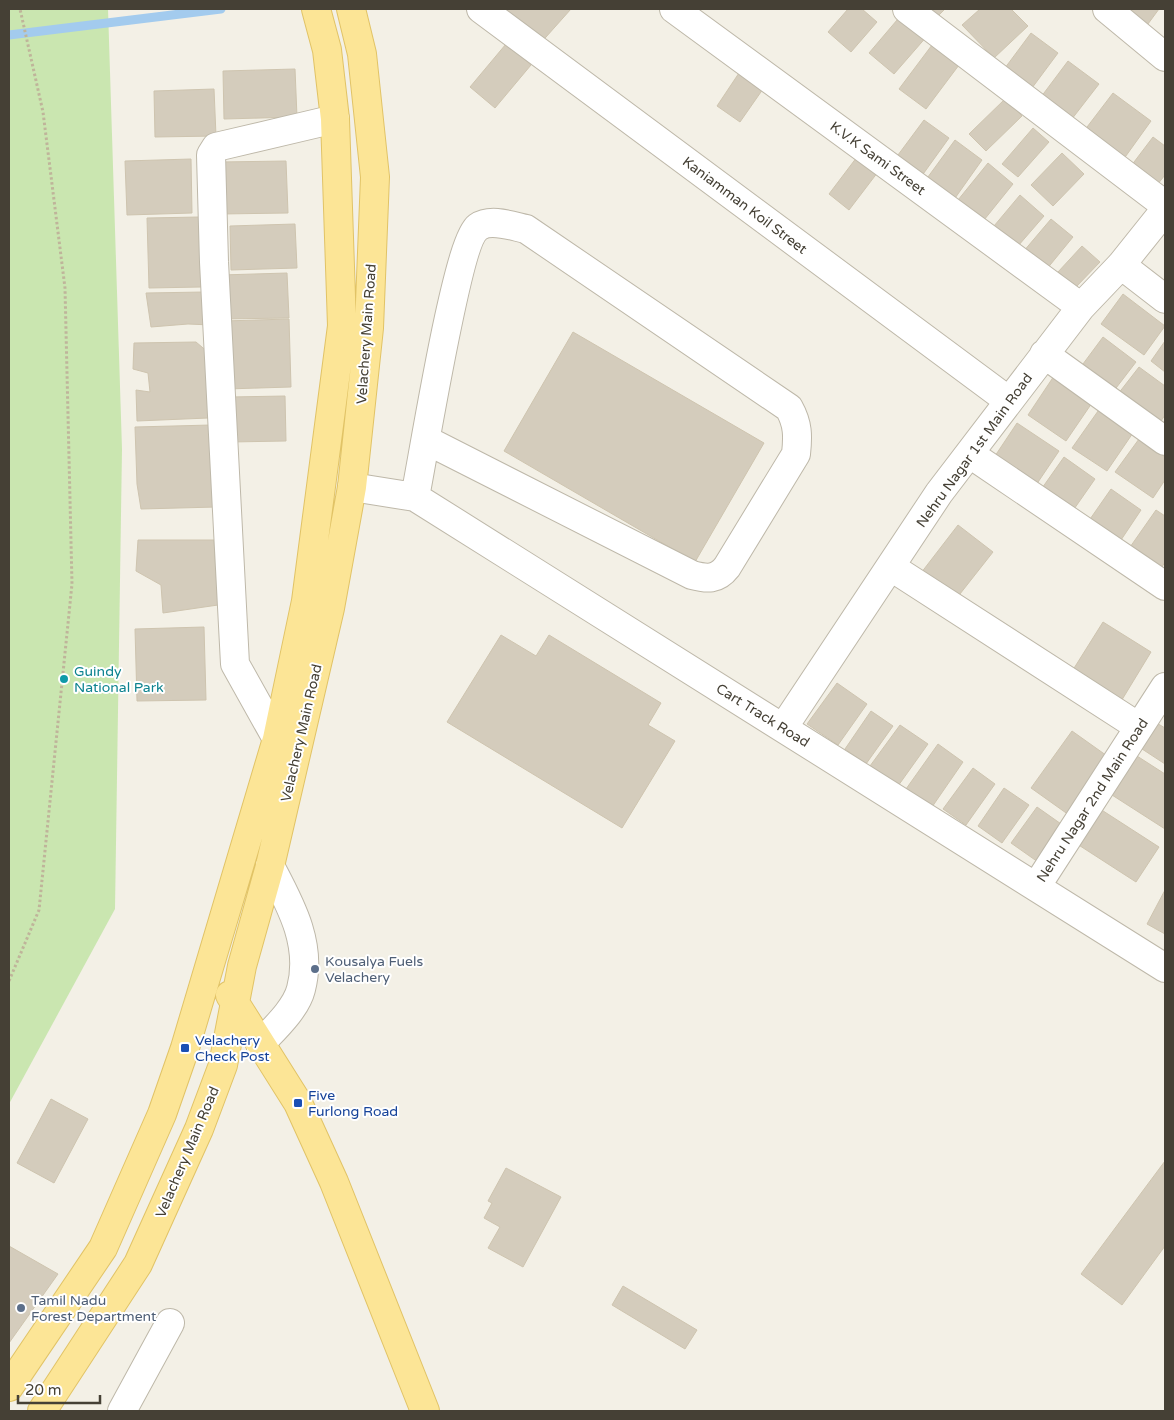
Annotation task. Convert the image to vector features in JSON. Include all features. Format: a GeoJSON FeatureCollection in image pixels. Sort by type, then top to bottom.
{"type":"FeatureCollection","features":[{"type":"Feature","properties":{"kind":"main road","name":"Velachery Main Road"},"geometry":{"type":"LineString","coordinates":[[9,1387],[103,1248],[162,1114],[185,1048],[277,740],[306,601],[342,326],[334,119],[327,50],[316,9]]}},
{"type":"Feature","properties":{"kind":"main road","name":"Velachery Main Road"},"geometry":{"type":"LineString","coordinates":[[42,1411],[138,1264],[199,1129],[223,1065],[242,966],[270,866],[330,608],[352,488],[369,328],[375,177],[362,54],[351,9]]}},
{"type":"Feature","properties":{"kind":"main road"},"geometry":{"type":"LineString","coordinates":[[211,962],[302,1112],[334,1182],[425,1411]]}},
{"type":"Feature","properties":{"kind":"street","name":"Kaniamman Koil Street"},"geometry":{"type":"LineString","coordinates":[[482,9],[1009,401]]}},
{"type":"Feature","properties":{"kind":"street","name":"K.V.K Sami Street"},"geometry":{"type":"LineString","coordinates":[[674,9],[1081,307]]}},
{"type":"Feature","properties":{"kind":"street"},"geometry":{"type":"LineString","coordinates":[[906,9],[1165,205]]}},
{"type":"Feature","properties":{"kind":"street"},"geometry":{"type":"LineString","coordinates":[[1107,9],[1165,58]]}},
{"type":"Feature","properties":{"kind":"street"},"geometry":{"type":"LineString","coordinates":[[277,740],[234,664],[214,262],[211,155],[216,147],[334,119]]}},
{"type":"Feature","properties":{"kind":"street","name":"Nehru Nagar 1st Main Road"},"geometry":{"type":"LineString","coordinates":[[783,728],[939,492],[1081,307],[1121,265],[1165,210]]}},
{"type":"Feature","properties":{"kind":"street"},"geometry":{"type":"LineString","coordinates":[[415,497],[426,440],[458,276],[471,236],[479,227],[498,223],[526,229],[789,408],[795,420],[798,434],[796,454],[727,567],[722,574],[713,578],[692,575],[426,440]]}},
{"type":"Feature","properties":{"kind":"street"},"geometry":{"type":"LineString","coordinates":[[1121,265],[1165,299]]}},
{"type":"Feature","properties":{"kind":"street"},"geometry":{"type":"LineString","coordinates":[[1044,354],[1165,441]]}},
{"type":"Feature","properties":{"kind":"street"},"geometry":{"type":"LineString","coordinates":[[970,454],[1165,586]]}},
{"type":"Feature","properties":{"kind":"street","name":"Cart Track Road"},"geometry":{"type":"LineString","coordinates":[[352,488],[415,497],[1165,968]]}},
{"type":"Feature","properties":{"kind":"street"},"geometry":{"type":"LineString","coordinates":[[891,567],[1139,726]]}},
{"type":"Feature","properties":{"kind":"street","name":"Nehru Nagar 2nd Main Road"},"geometry":{"type":"LineString","coordinates":[[1036,887],[1165,687]]}},
{"type":"Feature","properties":{"kind":"street"},"geometry":{"type":"LineString","coordinates":[[260,1044],[289,1011],[301,990],[305,953],[293,910],[270,866]]}},
{"type":"Feature","properties":{"kind":"street"},"geometry":{"type":"LineString","coordinates":[[122,1411],[170,1323]]}},
{"type":"Feature","properties":{"kind":"path"},"geometry":{"type":"LineString","coordinates":[[9,981],[39,910],[72,584],[65,288],[43,112],[20,9]]}},
{"type":"Feature","properties":{"kind":"green space","name":"Guindy National Park"},"geometry":{"type":"Polygon","coordinates":[[[9,9],[108,9],[122,449],[115,909],[9,1104],[9,9]]]}},
{"type":"Feature","properties":{"kind":"building"},"geometry":{"type":"Polygon","coordinates":[[[504,9],[571,9],[538,46],[504,9]]]}},
{"type":"Feature","properties":{"kind":"building"},"geometry":{"type":"Polygon","coordinates":[[[848,9],[862,9],[877,22],[851,52],[828,32],[848,9]]]}},
{"type":"Feature","properties":{"kind":"building"},"geometry":{"type":"Polygon","coordinates":[[[929,9],[945,9],[937,17],[929,9]]]}},
{"type":"Feature","properties":{"kind":"building"},"geometry":{"type":"Polygon","coordinates":[[[980,9],[1011,9],[1028,26],[994,58],[962,25],[980,9]]]}},
{"type":"Feature","properties":{"kind":"building"},"geometry":{"type":"Polygon","coordinates":[[[1126,9],[1159,9],[1145,28],[1126,9]]]}},
{"type":"Feature","properties":{"kind":"building"},"geometry":{"type":"Polygon","coordinates":[[[903,13],[928,35],[894,74],[869,53],[903,13]]]}},
{"type":"Feature","properties":{"kind":"building"},"geometry":{"type":"Polygon","coordinates":[[[1031,33],[1058,53],[1029,92],[1002,72],[1031,33]]]}},
{"type":"Feature","properties":{"kind":"building"},"geometry":{"type":"Polygon","coordinates":[[[506,44],[531,65],[495,108],[470,87],[506,44]]]}},
{"type":"Feature","properties":{"kind":"building"},"geometry":{"type":"Polygon","coordinates":[[[932,45],[959,65],[926,109],[899,89],[932,45]]]}},
{"type":"Feature","properties":{"kind":"building"},"geometry":{"type":"Polygon","coordinates":[[[1068,61],[1099,84],[1068,124],[1038,101],[1068,61]]]}},
{"type":"Feature","properties":{"kind":"building"},"geometry":{"type":"Polygon","coordinates":[[[295,69],[297,117],[224,119],[223,71],[295,69]]]}},
{"type":"Feature","properties":{"kind":"building"},"geometry":{"type":"Polygon","coordinates":[[[739,73],[763,89],[740,122],[717,106],[739,73]]]}},
{"type":"Feature","properties":{"kind":"building"},"geometry":{"type":"Polygon","coordinates":[[[214,89],[216,136],[155,137],[154,91],[214,89]]]}},
{"type":"Feature","properties":{"kind":"building"},"geometry":{"type":"Polygon","coordinates":[[[1113,93],[1151,121],[1123,160],[1084,131],[1113,93]]]}},
{"type":"Feature","properties":{"kind":"building"},"geometry":{"type":"Polygon","coordinates":[[[1005,99],[1022,116],[986,151],[969,134],[1005,99]]]}},
{"type":"Feature","properties":{"kind":"building"},"geometry":{"type":"Polygon","coordinates":[[[924,120],[949,138],[921,177],[895,159],[924,120]]]}},
{"type":"Feature","properties":{"kind":"building"},"geometry":{"type":"Polygon","coordinates":[[[1033,128],[1049,142],[1018,177],[1002,164],[1033,128]]]}},
{"type":"Feature","properties":{"kind":"building"},"geometry":{"type":"Polygon","coordinates":[[[1153,137],[1165,146],[1165,175],[1157,185],[1131,166],[1153,137]]]}},
{"type":"Feature","properties":{"kind":"building"},"geometry":{"type":"Polygon","coordinates":[[[955,140],[982,160],[953,201],[925,181],[955,140]]]}},
{"type":"Feature","properties":{"kind":"building"},"geometry":{"type":"Polygon","coordinates":[[[860,153],[881,168],[849,210],[829,194],[860,153]]]}},
{"type":"Feature","properties":{"kind":"building"},"geometry":{"type":"Polygon","coordinates":[[[1062,153],[1084,174],[1053,206],[1031,185],[1062,153]]]}},
{"type":"Feature","properties":{"kind":"building"},"geometry":{"type":"Polygon","coordinates":[[[191,159],[192,213],[127,215],[125,161],[191,159]]]}},
{"type":"Feature","properties":{"kind":"building"},"geometry":{"type":"Polygon","coordinates":[[[286,161],[288,213],[221,214],[220,162],[286,161]]]}},
{"type":"Feature","properties":{"kind":"building"},"geometry":{"type":"Polygon","coordinates":[[[988,163],[1013,184],[984,220],[958,200],[988,163]]]}},
{"type":"Feature","properties":{"kind":"building"},"geometry":{"type":"Polygon","coordinates":[[[1020,195],[1044,216],[1018,246],[994,226],[1020,195]]]}},
{"type":"Feature","properties":{"kind":"building"},"geometry":{"type":"Polygon","coordinates":[[[199,217],[201,287],[149,288],[147,218],[199,217]]]}},
{"type":"Feature","properties":{"kind":"building"},"geometry":{"type":"Polygon","coordinates":[[[1051,219],[1073,237],[1046,270],[1023,252],[1051,219]]]}},
{"type":"Feature","properties":{"kind":"building"},"geometry":{"type":"Polygon","coordinates":[[[295,224],[297,268],[231,270],[230,226],[295,224]]]}},
{"type":"Feature","properties":{"kind":"building"},"geometry":{"type":"Polygon","coordinates":[[[1082,246],[1100,262],[1075,288],[1058,272],[1082,246]]]}},
{"type":"Feature","properties":{"kind":"building"},"geometry":{"type":"Polygon","coordinates":[[[287,273],[289,318],[222,319],[221,275],[287,273]]]}},
{"type":"Feature","properties":{"kind":"building"},"geometry":{"type":"Polygon","coordinates":[[[204,292],[211,325],[188,324],[151,327],[146,293],[204,292]]]}},
{"type":"Feature","properties":{"kind":"building"},"geometry":{"type":"Polygon","coordinates":[[[1123,294],[1165,326],[1144,355],[1101,324],[1123,294]]]}},
{"type":"Feature","properties":{"kind":"building"},"geometry":{"type":"Polygon","coordinates":[[[289,319],[291,387],[226,389],[224,321],[289,319]]]}},
{"type":"Feature","properties":{"kind":"building"},"geometry":{"type":"Polygon","coordinates":[[[573,332],[764,443],[695,562],[504,451],[573,332]]]}},
{"type":"Feature","properties":{"kind":"building"},"geometry":{"type":"Polygon","coordinates":[[[1103,337],[1136,362],[1113,392],[1080,368],[1103,337]]]}},
{"type":"Feature","properties":{"kind":"building"},"geometry":{"type":"Polygon","coordinates":[[[1165,341],[1165,372],[1151,361],[1165,341]]]}},
{"type":"Feature","properties":{"kind":"building"},"geometry":{"type":"Polygon","coordinates":[[[196,342],[209,353],[208,418],[137,421],[136,390],[150,392],[148,373],[133,369],[134,343],[196,342]]]}},
{"type":"Feature","properties":{"kind":"building"},"geometry":{"type":"Polygon","coordinates":[[[1139,367],[1165,386],[1165,415],[1159,424],[1118,394],[1139,367]]]}},
{"type":"Feature","properties":{"kind":"building"},"geometry":{"type":"Polygon","coordinates":[[[1056,373],[1094,400],[1066,441],[1028,415],[1056,373]]]}},
{"type":"Feature","properties":{"kind":"building"},"geometry":{"type":"Polygon","coordinates":[[[285,396],[286,441],[231,442],[230,397],[285,396]]]}},
{"type":"Feature","properties":{"kind":"building"},"geometry":{"type":"Polygon","coordinates":[[[1103,404],[1137,427],[1107,471],[1072,448],[1103,404]]]}},
{"type":"Feature","properties":{"kind":"building"},"geometry":{"type":"Polygon","coordinates":[[[1017,423],[1059,451],[1032,491],[991,462],[1017,423]]]}},
{"type":"Feature","properties":{"kind":"building"},"geometry":{"type":"Polygon","coordinates":[[[211,425],[216,507],[141,509],[137,484],[135,427],[211,425]]]}},
{"type":"Feature","properties":{"kind":"building"},"geometry":{"type":"Polygon","coordinates":[[[1139,439],[1165,457],[1165,480],[1153,498],[1115,472],[1139,439]]]}},
{"type":"Feature","properties":{"kind":"building"},"geometry":{"type":"Polygon","coordinates":[[[1064,457],[1095,479],[1072,512],[1040,491],[1064,457]]]}},
{"type":"Feature","properties":{"kind":"building"},"geometry":{"type":"Polygon","coordinates":[[[1111,489],[1141,510],[1119,543],[1088,522],[1111,489]]]}},
{"type":"Feature","properties":{"kind":"building"},"geometry":{"type":"Polygon","coordinates":[[[1156,510],[1165,516],[1165,562],[1159,572],[1128,550],[1156,510]]]}},
{"type":"Feature","properties":{"kind":"building"},"geometry":{"type":"Polygon","coordinates":[[[958,525],[993,552],[956,599],[921,573],[958,525]]]}},
{"type":"Feature","properties":{"kind":"building"},"geometry":{"type":"Polygon","coordinates":[[[138,540],[214,540],[218,605],[163,613],[161,585],[136,571],[138,540]]]}},
{"type":"Feature","properties":{"kind":"building"},"geometry":{"type":"Polygon","coordinates":[[[1103,622],[1151,652],[1120,703],[1071,673],[1103,622]]]}},
{"type":"Feature","properties":{"kind":"building"},"geometry":{"type":"Polygon","coordinates":[[[204,627],[206,700],[137,701],[135,629],[204,627]]]}},
{"type":"Feature","properties":{"kind":"building"},"geometry":{"type":"Polygon","coordinates":[[[501,635],[536,656],[549,635],[661,703],[648,725],[675,741],[622,828],[447,722],[501,635]]]}},
{"type":"Feature","properties":{"kind":"building"},"geometry":{"type":"Polygon","coordinates":[[[837,683],[867,704],[838,745],[807,724],[837,683]]]}},
{"type":"Feature","properties":{"kind":"building"},"geometry":{"type":"Polygon","coordinates":[[[871,711],[893,726],[866,764],[845,749],[871,711]]]}},
{"type":"Feature","properties":{"kind":"building"},"geometry":{"type":"Polygon","coordinates":[[[1155,722],[1165,728],[1165,764],[1139,747],[1155,722]]]}},
{"type":"Feature","properties":{"kind":"building"},"geometry":{"type":"Polygon","coordinates":[[[900,725],[928,744],[898,786],[870,766],[900,725]]]}},
{"type":"Feature","properties":{"kind":"building"},"geometry":{"type":"Polygon","coordinates":[[[1072,731],[1110,758],[1069,815],[1031,788],[1072,731]]]}},
{"type":"Feature","properties":{"kind":"building"},"geometry":{"type":"Polygon","coordinates":[[[938,744],[963,762],[932,807],[906,789],[938,744]]]}},
{"type":"Feature","properties":{"kind":"building"},"geometry":{"type":"Polygon","coordinates":[[[1137,756],[1165,774],[1165,829],[1112,795],[1137,756]]]}},
{"type":"Feature","properties":{"kind":"building"},"geometry":{"type":"Polygon","coordinates":[[[973,768],[995,784],[966,825],[943,809],[973,768]]]}},
{"type":"Feature","properties":{"kind":"building"},"geometry":{"type":"Polygon","coordinates":[[[1004,788],[1029,805],[1002,843],[978,826],[1004,788]]]}},
{"type":"Feature","properties":{"kind":"building"},"geometry":{"type":"Polygon","coordinates":[[[1037,807],[1064,826],[1038,862],[1011,843],[1037,807]]]}},
{"type":"Feature","properties":{"kind":"building"},"geometry":{"type":"Polygon","coordinates":[[[1097,807],[1159,847],[1136,882],[1074,842],[1097,807]]]}},
{"type":"Feature","properties":{"kind":"building"},"geometry":{"type":"Polygon","coordinates":[[[1165,890],[1165,934],[1147,924],[1165,890]]]}},
{"type":"Feature","properties":{"kind":"building"},"geometry":{"type":"Polygon","coordinates":[[[51,1099],[88,1119],[54,1183],[17,1163],[51,1099]]]}},
{"type":"Feature","properties":{"kind":"building"},"geometry":{"type":"Polygon","coordinates":[[[1165,1161],[1165,1246],[1122,1305],[1081,1274],[1165,1161]]]}},
{"type":"Feature","properties":{"kind":"building"},"geometry":{"type":"Polygon","coordinates":[[[506,1168],[561,1197],[523,1267],[488,1248],[500,1227],[484,1218],[492,1203],[488,1201],[506,1168]]]}},
{"type":"Feature","properties":{"kind":"building","name":"Tamil Nadu Forest Department"},"geometry":{"type":"Polygon","coordinates":[[[9,1246],[58,1274],[9,1343],[9,1246]]]}},
{"type":"Feature","properties":{"kind":"building"},"geometry":{"type":"Polygon","coordinates":[[[623,1286],[697,1330],[685,1349],[612,1305],[623,1286]]]}},
{"type":"Feature","properties":{"kind":"waterway"},"geometry":{"type":"LineString","coordinates":[[9,35],[221,9]]}},
{"type":"Feature","properties":{"kind":"place","name":"Guindy National Park"},"geometry":{"type":"Point","coordinates":[64,679]}},
{"type":"Feature","properties":{"kind":"place","name":"Kousalya Fuels Velachery"},"geometry":{"type":"Point","coordinates":[315,969]}},
{"type":"Feature","properties":{"kind":"place","name":"Velachery Check Post"},"geometry":{"type":"Point","coordinates":[185,1048]}},
{"type":"Feature","properties":{"kind":"place","name":"Five Furlong Road"},"geometry":{"type":"Point","coordinates":[298,1103]}},
{"type":"Feature","properties":{"kind":"place","name":"Tamil Nadu Forest Department"},"geometry":{"type":"Point","coordinates":[21,1308]}}]}
